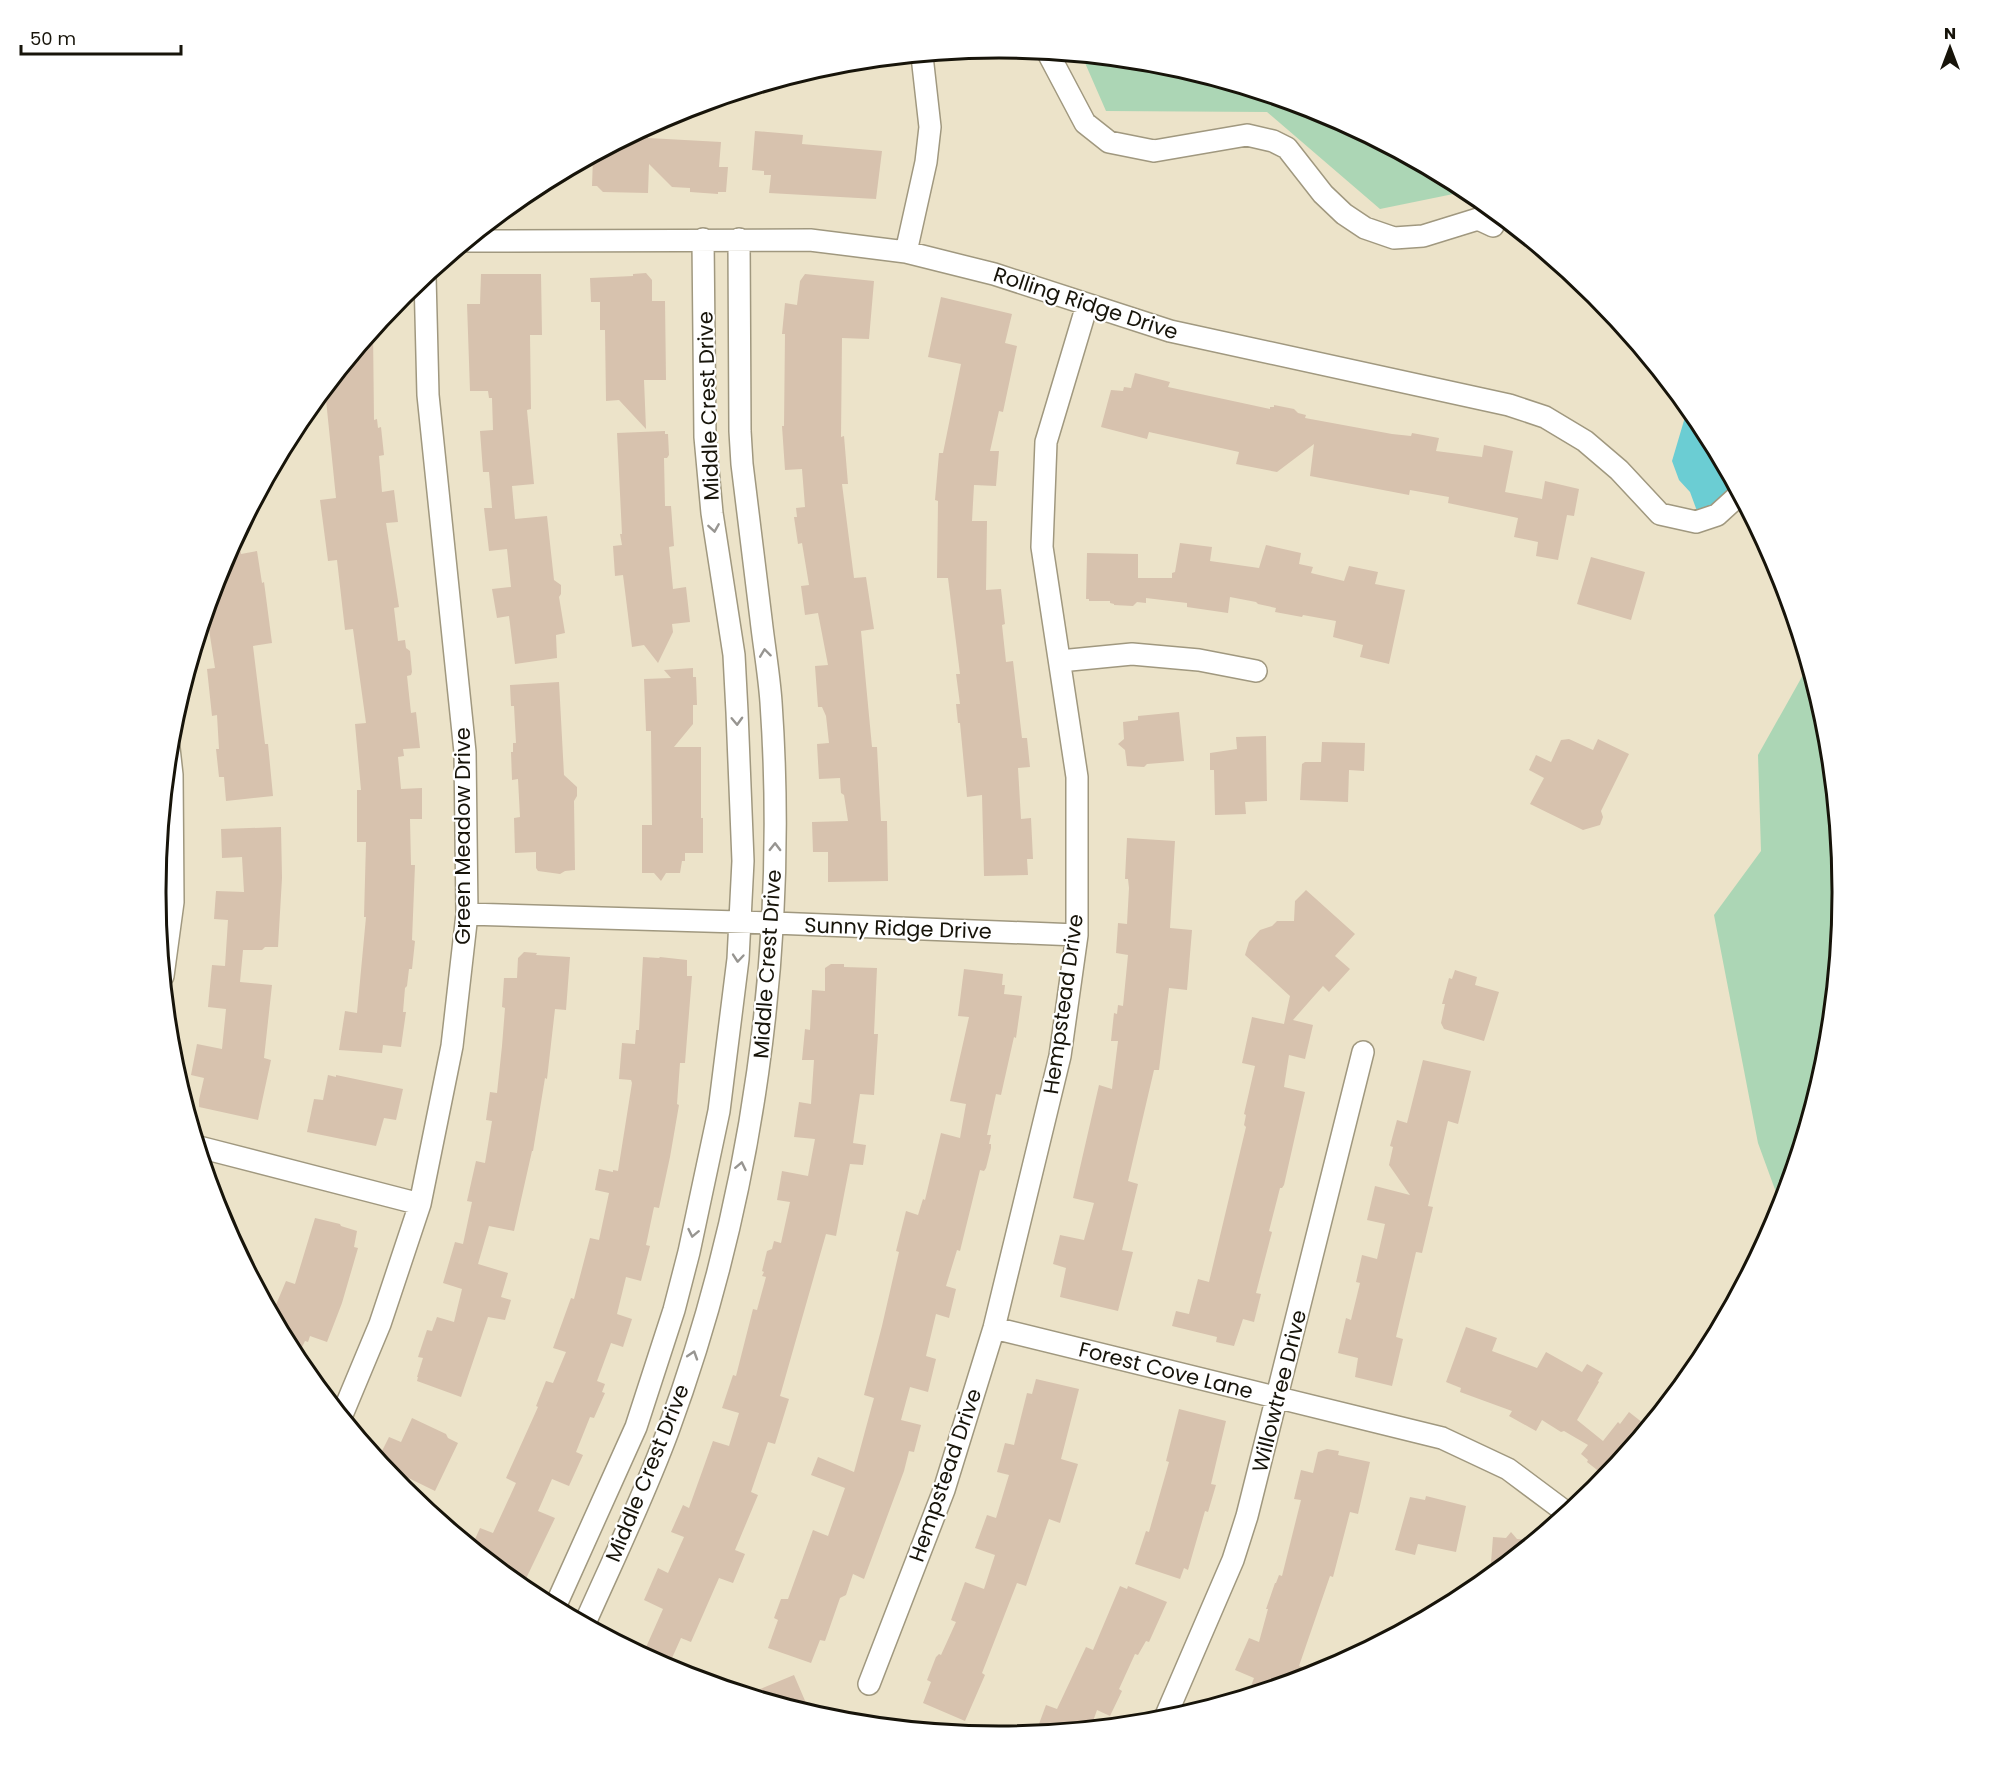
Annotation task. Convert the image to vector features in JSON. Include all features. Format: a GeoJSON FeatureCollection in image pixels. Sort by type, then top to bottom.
{"type":"FeatureCollection","features":[{"type":"Feature","properties":{"kind":"street"},"geometry":{"type":"LineString","coordinates":[[1052,60],[1085,123],[1109,142],[1154,151],[1247,135],[1273,141],[1287,148],[1323,194],[1344,214],[1365,228],[1394,238],[1423,236],[1478,219],[1493,226]]}},
{"type":"Feature","properties":{"kind":"street"},"geometry":{"type":"LineString","coordinates":[[906,252],[926,162],[930,127],[923,62]]}},
{"type":"Feature","properties":{"kind":"street","name":"Middle Crest Drive"},"geometry":{"type":"LineString","coordinates":[[559,1599],[636,1427],[674,1310],[689,1252],[719,1111],[730,1028],[743,861],[734,655],[712,513],[705,437],[703,239]]}},
{"type":"Feature","properties":{"kind":"street","name":"Middle Crest Drive"},"geometry":{"type":"LineString","coordinates":[[588,1617],[668,1431],[723,1254],[755,1089],[774,922],[775,827],[771,701],[740,431],[739,239]]}},
{"type":"Feature","properties":{"kind":"street","name":"Rolling Ridge Drive"},"geometry":{"type":"LineString","coordinates":[[479,241],[810,240],[906,252],[994,274],[1170,331],[1509,405],[1545,417],[1585,441],[1619,470],[1660,514],[1696,522],[1717,515],[1734,499]]}},
{"type":"Feature","properties":{"kind":"street","name":"Green Meadow Drive"},"geometry":{"type":"LineString","coordinates":[[345,1408],[380,1324],[420,1204],[452,1046],[467,914],[465,752],[428,395],[425,288]]}},
{"type":"Feature","properties":{"kind":"street","name":"Hempstead Drive"},"geometry":{"type":"LineString","coordinates":[[869,1684],[944,1490],[994,1328],[1060,1056],[1077,935],[1077,777],[1042,547],[1046,442],[1086,305]]}},
{"type":"Feature","properties":{"kind":"street"},"geometry":{"type":"LineString","coordinates":[[721,572],[754,566]]}},
{"type":"Feature","properties":{"kind":"street"},"geometry":{"type":"LineString","coordinates":[[1060,661],[1132,654],[1199,660],[1256,671]]}},
{"type":"Feature","properties":{"kind":"street"},"geometry":{"type":"LineString","coordinates":[[167,947],[173,902],[170,809]]}},
{"type":"Feature","properties":{"kind":"street","name":"Sunny Ridge Drive"},"geometry":{"type":"LineString","coordinates":[[467,914],[774,922],[1077,935]]}},
{"type":"Feature","properties":{"kind":"street","name":"Willowtree Drive"},"geometry":{"type":"LineString","coordinates":[[1169,1707],[1233,1560],[1247,1516],[1363,1052]]}},
{"type":"Feature","properties":{"kind":"street"},"geometry":{"type":"LineString","coordinates":[[207,1149],[420,1204]]}},
{"type":"Feature","properties":{"kind":"street"},"geometry":{"type":"LineString","coordinates":[[674,1310],[704,1320]]}},
{"type":"Feature","properties":{"kind":"street","name":"Forest Cove Lane"},"geometry":{"type":"LineString","coordinates":[[994,1328],[1442,1438],[1508,1469],[1560,1508]]}},
{"type":"Feature","properties":{"kind":"green space"},"geometry":{"type":"Polygon","coordinates":[[[1085,63],[1162,75],[1215,87],[1267,103],[1368,144],[1454,194],[1380,209],[1267,112],[1106,111],[1085,63]]]}},
{"type":"Feature","properties":{"kind":"green space"},"geometry":{"type":"Polygon","coordinates":[[[1803,674],[1816,729],[1831,837],[1831,947],[1816,1055],[1804,1108],[1776,1192],[1758,1143],[1714,915],[1761,851],[1758,755],[1803,674]]]}},
{"type":"Feature","properties":{"kind":"water"},"geometry":{"type":"Polygon","coordinates":[[[1685,419],[1731,493],[1716,505],[1697,511],[1690,492],[1679,480],[1672,461],[1685,419]]]}},
{"type":"Feature","properties":{"kind":"building"},"geometry":{"type":"Polygon","coordinates":[[[755,131],[803,135],[802,144],[882,151],[876,199],[769,193],[771,175],[764,175],[764,171],[752,170],[755,131]]]}},
{"type":"Feature","properties":{"kind":"building"},"geometry":{"type":"Polygon","coordinates":[[[648,136],[648,138],[721,142],[719,167],[728,167],[726,192],[718,192],[718,194],[690,192],[690,188],[672,187],[649,164],[648,193],[603,192],[597,186],[592,186],[593,164],[648,136]]]}},
{"type":"Feature","properties":{"kind":"building"},"geometry":{"type":"Polygon","coordinates":[[[646,273],[652,280],[652,301],[665,301],[666,380],[644,380],[646,429],[619,400],[606,401],[605,330],[600,330],[600,302],[591,302],[590,278],[633,276],[633,274],[646,273]]]}},
{"type":"Feature","properties":{"kind":"building"},"geometry":{"type":"Polygon","coordinates":[[[481,274],[541,274],[542,335],[530,335],[531,409],[527,410],[534,484],[512,486],[515,519],[547,516],[554,580],[561,585],[559,597],[565,633],[556,635],[557,658],[515,664],[509,616],[497,618],[492,589],[511,587],[507,549],[489,551],[484,508],[492,508],[489,472],[483,472],[480,431],[493,430],[492,398],[489,398],[488,391],[470,391],[467,304],[480,304],[481,274]]]}},
{"type":"Feature","properties":{"kind":"building"},"geometry":{"type":"Polygon","coordinates":[[[805,274],[874,281],[869,339],[842,338],[841,437],[844,436],[848,484],[842,484],[854,578],[866,577],[874,629],[861,631],[872,747],[877,747],[881,821],[887,821],[888,881],[828,882],[828,852],[813,852],[812,822],[848,821],[840,778],[819,779],[817,744],[829,743],[826,716],[822,707],[818,707],[815,666],[828,665],[818,613],[805,615],[801,586],[809,585],[802,543],[798,544],[794,517],[797,517],[796,508],[805,507],[802,469],[785,470],[782,426],[784,426],[785,334],[782,334],[785,303],[797,305],[800,281],[805,274]]]}},
{"type":"Feature","properties":{"kind":"building"},"geometry":{"type":"Polygon","coordinates":[[[941,297],[1012,314],[1005,343],[1017,346],[1003,412],[999,411],[990,451],[999,451],[996,486],[974,485],[972,521],[987,521],[986,590],[1001,589],[1006,662],[1013,661],[1022,738],[1027,738],[1030,767],[1018,768],[1021,819],[1031,818],[1033,859],[1027,859],[1028,875],[984,876],[982,795],[967,797],[956,704],[960,704],[956,674],[960,674],[948,578],[937,578],[938,501],[935,500],[939,453],[943,453],[961,364],[928,357],[941,297]]]}},
{"type":"Feature","properties":{"kind":"building"},"geometry":{"type":"Polygon","coordinates":[[[373,341],[374,420],[377,419],[378,428],[381,427],[384,455],[379,456],[382,492],[394,490],[398,522],[386,523],[399,607],[394,608],[398,641],[405,640],[406,648],[410,651],[412,672],[407,676],[411,713],[416,712],[420,748],[403,749],[404,756],[398,757],[401,789],[422,788],[422,819],[410,819],[411,865],[415,865],[412,940],[415,941],[412,969],[409,969],[405,988],[403,1012],[406,1012],[401,1047],[383,1045],[382,1053],[339,1050],[345,1011],[357,1013],[366,917],[364,917],[366,842],[357,842],[357,790],[361,790],[355,724],[366,723],[353,629],[345,630],[337,560],[328,561],[320,500],[336,498],[326,401],[373,341]]]}},
{"type":"Feature","properties":{"kind":"building"},"geometry":{"type":"Polygon","coordinates":[[[1135,373],[1170,382],[1168,387],[1270,409],[1274,405],[1294,409],[1306,415],[1305,418],[1392,434],[1411,436],[1412,433],[1439,438],[1436,451],[1482,457],[1484,445],[1513,451],[1505,492],[1542,499],[1545,481],[1579,489],[1574,516],[1567,515],[1558,560],[1536,556],[1538,542],[1514,537],[1518,518],[1448,503],[1449,497],[1410,490],[1409,495],[1310,476],[1314,444],[1277,472],[1236,464],[1239,452],[1149,432],[1147,439],[1101,427],[1111,390],[1123,391],[1124,387],[1131,388],[1135,373]]]}},
{"type":"Feature","properties":{"kind":"building"},"geometry":{"type":"Polygon","coordinates":[[[665,431],[665,434],[668,434],[669,455],[664,458],[665,506],[671,506],[674,546],[669,547],[673,589],[686,587],[690,622],[672,624],[673,632],[658,663],[644,645],[632,647],[623,575],[615,576],[613,546],[622,545],[617,433],[665,431]]]}},
{"type":"Feature","properties":{"kind":"building"},"geometry":{"type":"Polygon","coordinates":[[[1180,543],[1212,547],[1210,561],[1259,568],[1266,545],[1301,553],[1299,564],[1313,567],[1311,573],[1344,581],[1349,566],[1378,572],[1375,584],[1405,590],[1389,664],[1360,657],[1363,645],[1333,637],[1336,621],[1275,612],[1276,608],[1256,602],[1230,597],[1228,613],[1187,607],[1187,603],[1146,598],[1146,603],[1137,602],[1133,606],[1114,605],[1110,601],[1086,599],[1087,553],[1138,554],[1138,578],[1172,578],[1180,543]]]}},
{"type":"Feature","properties":{"kind":"building"},"geometry":{"type":"Polygon","coordinates":[[[240,548],[241,554],[257,551],[262,583],[264,582],[272,643],[253,646],[265,744],[268,744],[273,796],[226,801],[224,777],[219,777],[216,749],[219,749],[217,715],[212,716],[207,669],[215,668],[210,624],[240,548]]]}},
{"type":"Feature","properties":{"kind":"building"},"geometry":{"type":"Polygon","coordinates":[[[1591,557],[1645,572],[1631,620],[1577,604],[1591,557]]]}},
{"type":"Feature","properties":{"kind":"building"},"geometry":{"type":"Polygon","coordinates":[[[693,668],[693,677],[696,677],[697,705],[693,705],[693,724],[674,747],[701,747],[703,853],[685,853],[685,861],[682,861],[680,873],[666,873],[661,881],[654,873],[642,873],[642,825],[652,825],[651,731],[646,731],[644,679],[671,678],[664,670],[693,668]]]}},
{"type":"Feature","properties":{"kind":"building"},"geometry":{"type":"Polygon","coordinates":[[[559,682],[564,775],[577,787],[577,796],[574,801],[575,870],[560,874],[538,871],[536,852],[515,853],[514,818],[520,817],[518,779],[512,780],[511,752],[513,752],[513,743],[516,743],[514,706],[511,706],[510,685],[559,682]]]}},
{"type":"Feature","properties":{"kind":"building"},"geometry":{"type":"Polygon","coordinates":[[[1179,712],[1184,761],[1147,764],[1144,767],[1127,766],[1125,750],[1118,744],[1124,739],[1123,722],[1138,720],[1138,716],[1179,712]]]}},
{"type":"Feature","properties":{"kind":"building"},"geometry":{"type":"Polygon","coordinates":[[[1266,736],[1267,801],[1245,802],[1246,814],[1215,815],[1214,770],[1210,770],[1210,753],[1237,749],[1236,737],[1266,736]]]}},
{"type":"Feature","properties":{"kind":"building"},"geometry":{"type":"Polygon","coordinates":[[[1569,739],[1593,750],[1598,739],[1629,754],[1601,811],[1603,817],[1600,825],[1583,830],[1530,804],[1544,778],[1529,770],[1536,755],[1551,762],[1561,740],[1569,739]]]}},
{"type":"Feature","properties":{"kind":"building"},"geometry":{"type":"Polygon","coordinates":[[[1322,742],[1365,743],[1364,771],[1349,770],[1348,802],[1300,800],[1302,764],[1321,762],[1322,742]]]}},
{"type":"Feature","properties":{"kind":"building"},"geometry":{"type":"Polygon","coordinates":[[[281,827],[282,878],[278,947],[243,950],[240,982],[272,985],[264,1058],[271,1060],[258,1120],[199,1107],[204,1078],[191,1075],[197,1044],[222,1049],[226,1009],[208,1007],[212,965],[225,966],[228,920],[214,919],[216,891],[244,892],[242,857],[222,858],[221,829],[281,827]]]}},
{"type":"Feature","properties":{"kind":"building"},"geometry":{"type":"Polygon","coordinates":[[[1127,838],[1175,841],[1170,928],[1192,930],[1187,990],[1169,988],[1159,1070],[1154,1070],[1128,1181],[1138,1184],[1122,1250],[1133,1252],[1118,1311],[1060,1297],[1066,1268],[1053,1264],[1060,1235],[1084,1240],[1094,1203],[1073,1198],[1099,1085],[1112,1089],[1118,1041],[1111,1041],[1114,1013],[1117,1014],[1118,1005],[1123,1006],[1128,955],[1116,953],[1118,923],[1127,924],[1129,888],[1128,879],[1125,879],[1127,838]]]}},
{"type":"Feature","properties":{"kind":"building"},"geometry":{"type":"Polygon","coordinates":[[[1306,890],[1355,934],[1335,956],[1350,969],[1329,992],[1323,986],[1293,1020],[1313,1025],[1305,1059],[1289,1055],[1284,1087],[1305,1092],[1284,1185],[1280,1188],[1269,1231],[1272,1232],[1256,1293],[1261,1294],[1254,1322],[1243,1319],[1234,1346],[1216,1342],[1217,1337],[1172,1326],[1176,1311],[1189,1314],[1198,1279],[1209,1282],[1246,1127],[1244,1125],[1246,1115],[1244,1114],[1255,1066],[1242,1063],[1252,1017],[1284,1024],[1290,996],[1245,955],[1249,942],[1260,930],[1272,926],[1277,921],[1294,921],[1295,901],[1306,890]]]}},
{"type":"Feature","properties":{"kind":"building"},"geometry":{"type":"Polygon","coordinates":[[[524,952],[570,957],[566,1010],[555,1009],[547,1079],[545,1078],[533,1151],[514,1231],[489,1226],[478,1264],[508,1273],[501,1297],[511,1300],[505,1320],[488,1317],[461,1397],[417,1381],[423,1358],[418,1357],[427,1330],[432,1331],[437,1317],[454,1322],[462,1289],[443,1283],[455,1242],[463,1244],[472,1202],[467,1201],[476,1161],[485,1163],[492,1121],[486,1120],[490,1092],[497,1093],[502,1046],[505,1008],[502,1007],[504,978],[517,978],[518,958],[524,952]]]}},
{"type":"Feature","properties":{"kind":"building"},"geometry":{"type":"Polygon","coordinates":[[[643,957],[687,960],[687,976],[692,976],[685,1063],[680,1063],[677,1104],[679,1105],[670,1157],[659,1208],[654,1207],[646,1245],[650,1246],[641,1281],[626,1277],[617,1314],[632,1319],[623,1347],[611,1343],[597,1381],[605,1384],[602,1392],[605,1393],[594,1418],[590,1417],[576,1452],[583,1455],[569,1486],[552,1479],[538,1511],[555,1518],[526,1578],[475,1539],[480,1528],[493,1533],[516,1483],[506,1478],[538,1407],[536,1406],[546,1381],[553,1383],[566,1352],[553,1348],[571,1298],[574,1299],[590,1238],[599,1240],[609,1193],[595,1190],[599,1169],[618,1171],[632,1083],[631,1080],[619,1079],[622,1043],[635,1044],[636,1030],[639,1030],[643,957]]]}},
{"type":"Feature","properties":{"kind":"building"},"geometry":{"type":"Polygon","coordinates":[[[831,964],[844,964],[844,967],[877,968],[874,1034],[878,1034],[874,1095],[860,1094],[853,1143],[866,1145],[863,1165],[850,1164],[836,1236],[826,1234],[780,1396],[789,1399],[775,1444],[768,1442],[751,1492],[758,1495],[735,1550],[745,1554],[733,1583],[719,1578],[691,1642],[681,1638],[672,1658],[646,1647],[663,1609],[644,1600],[658,1568],[668,1573],[684,1537],[671,1532],[683,1505],[689,1508],[713,1441],[729,1446],[739,1413],[722,1408],[733,1375],[736,1376],[753,1309],[757,1310],[766,1277],[762,1276],[764,1272],[762,1271],[767,1251],[772,1249],[774,1241],[781,1243],[790,1202],[777,1200],[782,1171],[808,1176],[815,1139],[794,1137],[799,1102],[811,1104],[814,1060],[802,1060],[805,1029],[810,1030],[812,990],[825,991],[825,968],[831,964]]]}},
{"type":"Feature","properties":{"kind":"building"},"geometry":{"type":"Polygon","coordinates":[[[964,969],[1003,974],[1004,994],[1022,996],[1016,1038],[1014,1037],[1001,1095],[996,1094],[987,1135],[991,1135],[989,1144],[991,1148],[986,1168],[984,1171],[980,1170],[960,1251],[957,1250],[946,1286],[956,1289],[949,1318],[936,1314],[926,1356],[936,1359],[928,1392],[910,1387],[901,1420],[921,1425],[914,1452],[909,1451],[904,1471],[864,1579],[853,1574],[846,1595],[840,1598],[825,1641],[820,1640],[811,1663],[768,1648],[778,1620],[774,1618],[781,1599],[788,1599],[813,1530],[828,1536],[845,1488],[811,1475],[818,1457],[854,1472],[874,1398],[864,1395],[899,1252],[896,1251],[906,1211],[918,1215],[923,1199],[925,1200],[941,1133],[960,1138],[966,1104],[950,1101],[969,1017],[958,1016],[964,969]]]}},
{"type":"Feature","properties":{"kind":"building"},"geometry":{"type":"Polygon","coordinates":[[[1455,970],[1477,977],[1475,985],[1499,992],[1484,1041],[1444,1029],[1441,1023],[1445,1004],[1442,1004],[1449,978],[1452,979],[1455,970]]]}},
{"type":"Feature","properties":{"kind":"building"},"geometry":{"type":"Polygon","coordinates":[[[1423,1060],[1471,1071],[1458,1124],[1448,1121],[1428,1206],[1433,1207],[1422,1253],[1416,1252],[1396,1337],[1403,1339],[1392,1386],[1355,1377],[1358,1358],[1338,1353],[1346,1318],[1351,1320],[1360,1283],[1356,1282],[1362,1255],[1377,1259],[1385,1224],[1367,1220],[1375,1186],[1410,1195],[1389,1165],[1393,1147],[1390,1146],[1397,1120],[1407,1123],[1423,1060]]]}},
{"type":"Feature","properties":{"kind":"building"},"geometry":{"type":"Polygon","coordinates":[[[328,1075],[403,1089],[396,1120],[384,1118],[376,1146],[307,1132],[314,1099],[323,1100],[328,1075]]]}},
{"type":"Feature","properties":{"kind":"building"},"geometry":{"type":"Polygon","coordinates":[[[315,1218],[357,1231],[354,1247],[358,1248],[342,1303],[327,1342],[310,1336],[308,1342],[305,1341],[301,1347],[277,1309],[275,1306],[286,1281],[295,1284],[315,1218]]]}},
{"type":"Feature","properties":{"kind":"building"},"geometry":{"type":"Polygon","coordinates":[[[1466,1327],[1497,1338],[1492,1351],[1537,1368],[1546,1352],[1582,1372],[1587,1364],[1603,1373],[1577,1420],[1603,1441],[1629,1412],[1642,1422],[1598,1471],[1581,1454],[1588,1445],[1542,1420],[1536,1431],[1509,1416],[1512,1411],[1460,1392],[1461,1388],[1446,1382],[1466,1327]]]}},
{"type":"Feature","properties":{"kind":"building"},"geometry":{"type":"Polygon","coordinates":[[[1036,1379],[1079,1389],[1061,1459],[1078,1464],[1060,1523],[1049,1519],[1026,1586],[1017,1583],[982,1673],[985,1675],[965,1721],[923,1703],[931,1682],[927,1680],[936,1657],[941,1655],[956,1622],[951,1620],[965,1582],[984,1589],[995,1555],[975,1548],[987,1515],[996,1518],[1009,1475],[997,1472],[1005,1443],[1014,1445],[1027,1393],[1032,1394],[1036,1379]]]}},
{"type":"Feature","properties":{"kind":"building"},"geometry":{"type":"Polygon","coordinates":[[[1179,1409],[1226,1421],[1211,1484],[1216,1485],[1208,1512],[1205,1511],[1188,1570],[1184,1568],[1180,1579],[1135,1564],[1146,1531],[1149,1532],[1169,1462],[1166,1461],[1179,1409]]]}},
{"type":"Feature","properties":{"kind":"building"},"geometry":{"type":"Polygon","coordinates":[[[412,1418],[446,1434],[448,1438],[458,1443],[435,1491],[406,1477],[382,1452],[389,1437],[401,1442],[412,1418]]]}},
{"type":"Feature","properties":{"kind":"building"},"geometry":{"type":"Polygon","coordinates":[[[1327,1449],[1339,1451],[1338,1455],[1370,1462],[1358,1514],[1350,1512],[1333,1577],[1330,1576],[1299,1666],[1302,1668],[1251,1686],[1254,1678],[1235,1670],[1249,1638],[1259,1642],[1268,1609],[1266,1609],[1275,1583],[1279,1575],[1282,1576],[1301,1500],[1294,1499],[1301,1470],[1313,1473],[1318,1452],[1327,1449]]]}},
{"type":"Feature","properties":{"kind":"building"},"geometry":{"type":"Polygon","coordinates":[[[1426,1496],[1466,1506],[1456,1552],[1418,1544],[1415,1555],[1395,1550],[1410,1497],[1425,1500],[1426,1496]]]}},
{"type":"Feature","properties":{"kind":"building"},"geometry":{"type":"Polygon","coordinates":[[[1511,1532],[1517,1539],[1523,1539],[1491,1564],[1493,1537],[1506,1538],[1511,1532]]]}},
{"type":"Feature","properties":{"kind":"building"},"geometry":{"type":"Polygon","coordinates":[[[1120,1586],[1127,1589],[1128,1586],[1167,1602],[1149,1642],[1146,1641],[1138,1655],[1135,1654],[1110,1716],[1097,1710],[1094,1720],[1039,1725],[1046,1705],[1057,1709],[1086,1647],[1093,1650],[1120,1586]]]}},
{"type":"Feature","properties":{"kind":"building"},"geometry":{"type":"Polygon","coordinates":[[[794,1675],[806,1702],[783,1697],[759,1690],[794,1675]]]}}]}
